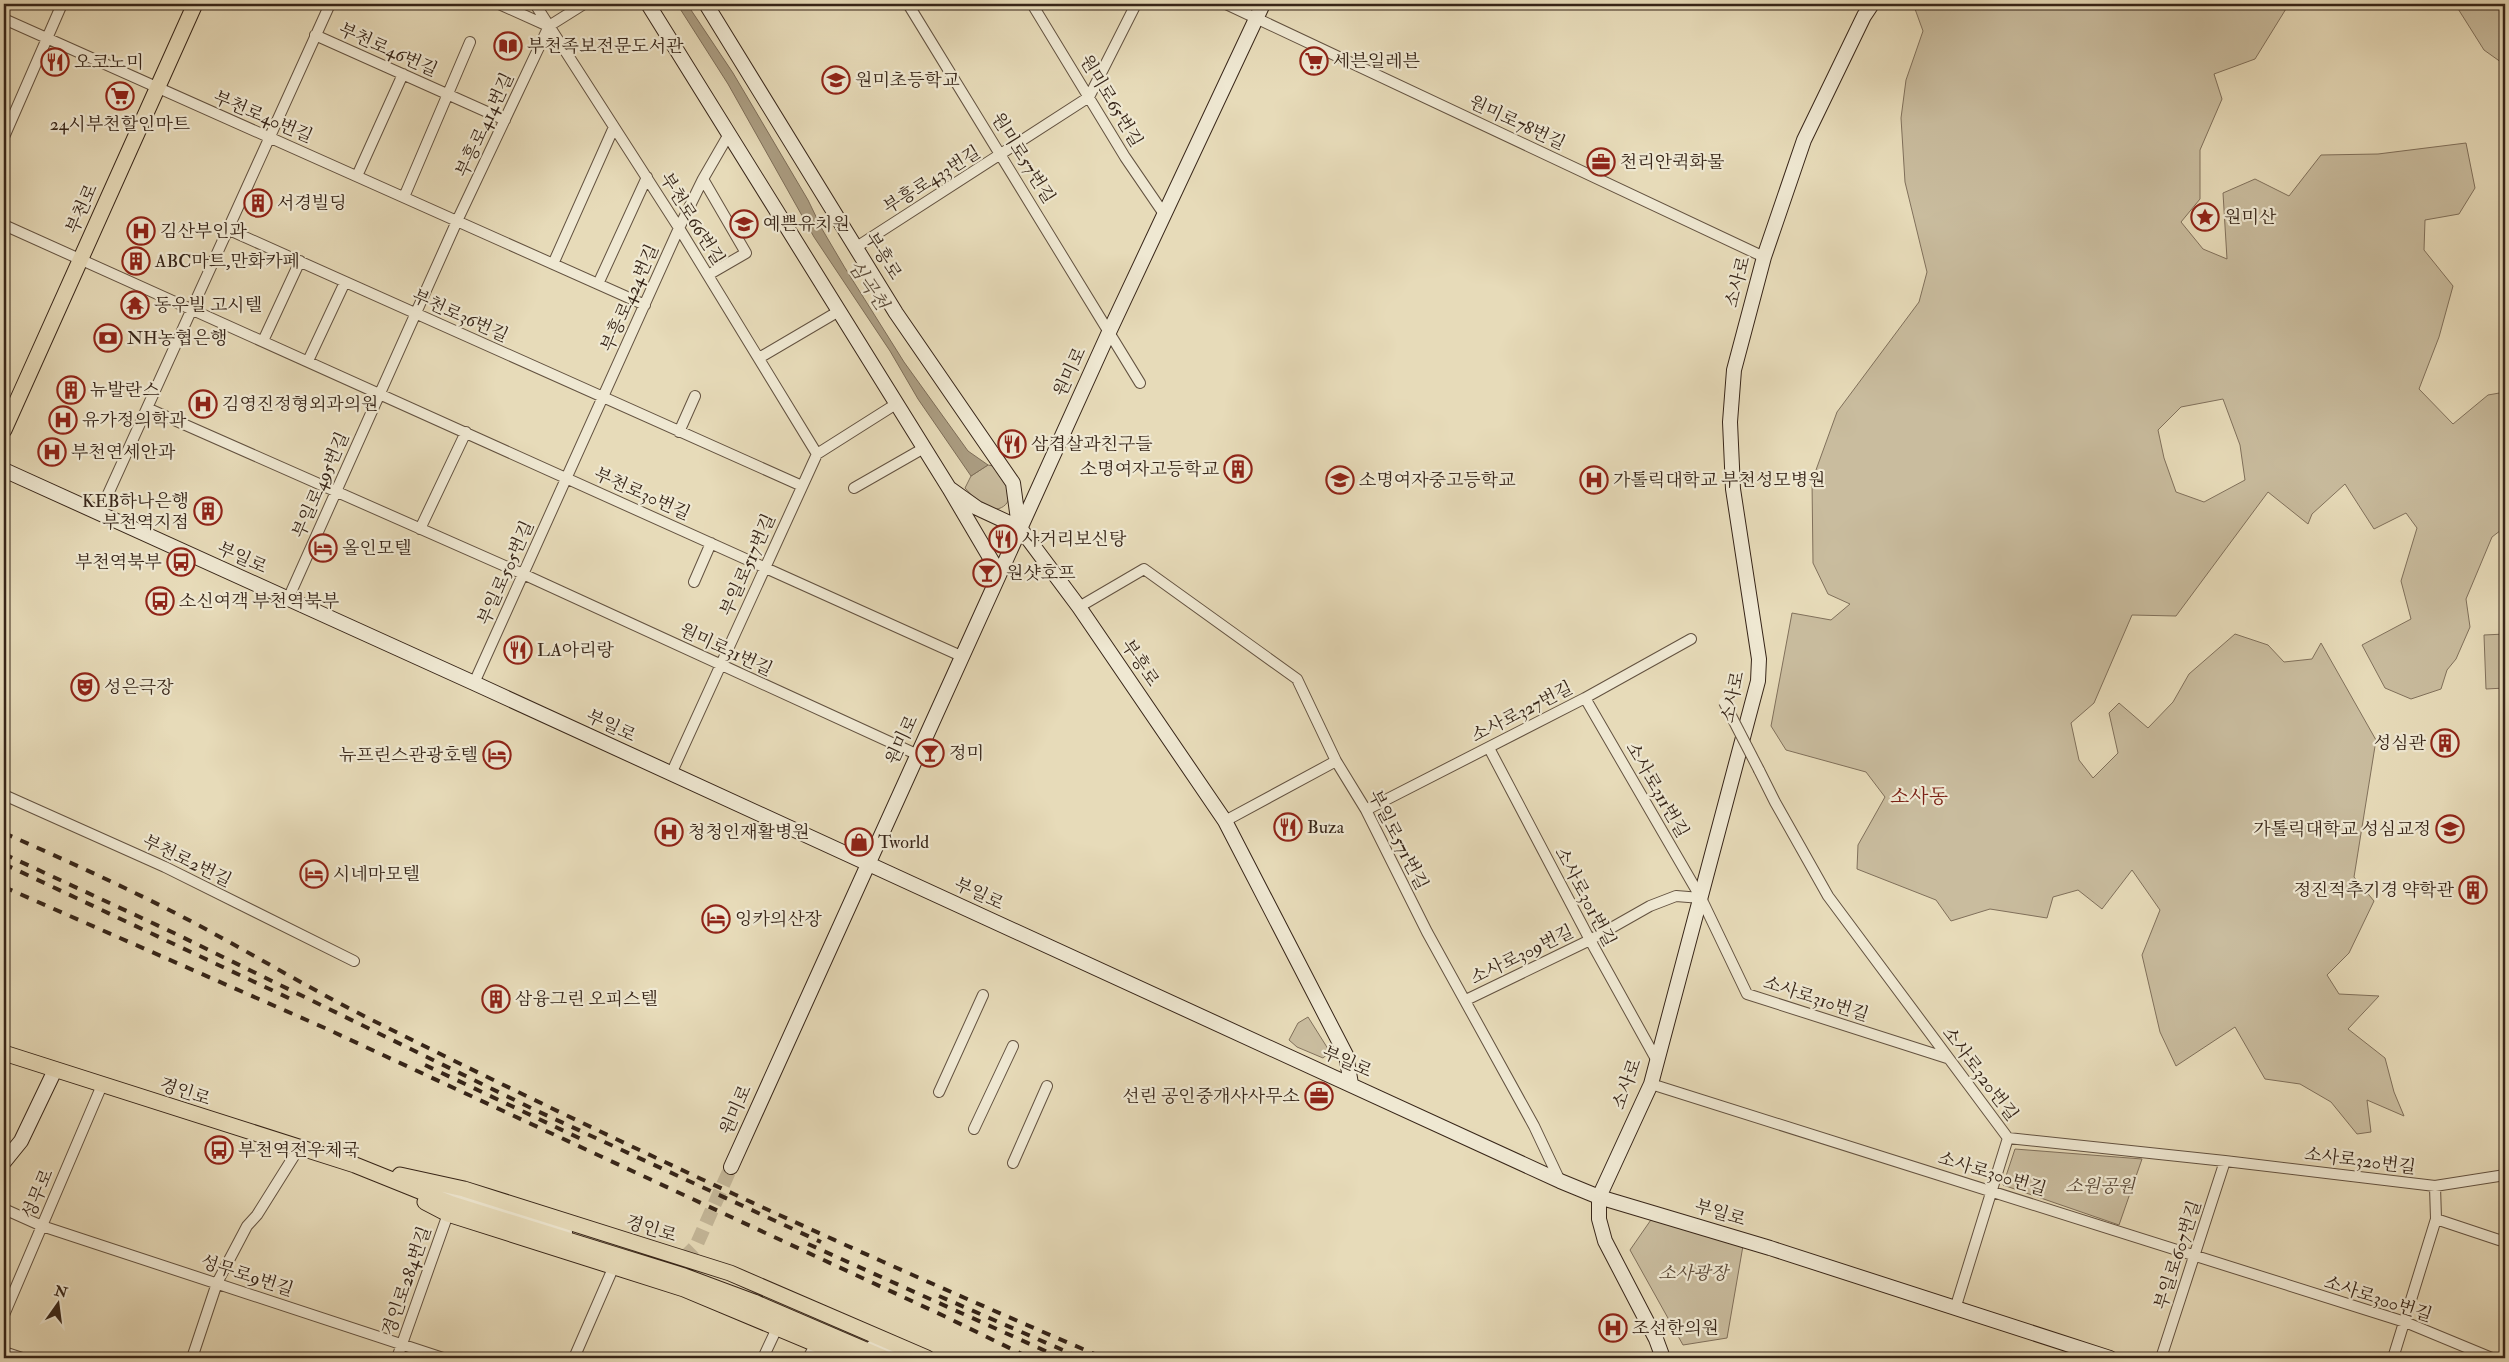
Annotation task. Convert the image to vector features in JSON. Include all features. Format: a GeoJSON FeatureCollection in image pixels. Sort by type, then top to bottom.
{"type":"FeatureCollection","features":[{"type":"Feature","properties":{"kind":"main road","name":"부천로"},"geometry":{"type":"LineString","coordinates":[[4,430],[195,4]]}},
{"type":"Feature","properties":{"kind":"main road","name":"경인로"},"geometry":{"type":"LineString","coordinates":[[4,1053],[354,1165],[452,1204],[684,1276],[754,1302],[884,1358]]}},
{"type":"Feature","properties":{"kind":"main road","name":"경인로"},"geometry":{"type":"LineString","coordinates":[[354,1165],[448,1214],[684,1289],[849,1358]]}},
{"type":"Feature","properties":{"kind":"main road","name":"경인로"},"geometry":{"type":"LineString","coordinates":[[354,1165],[464,1189],[730,1273],[927,1358]]}},
{"type":"Feature","properties":{"kind":"street"},"geometry":{"type":"LineString","coordinates":[[5,131],[62,4]]}},
{"type":"Feature","properties":{"kind":"street"},"geometry":{"type":"LineString","coordinates":[[99,514],[268,136],[330,4]]}},
{"type":"Feature","properties":{"kind":"street"},"geometry":{"type":"LineString","coordinates":[[499,4],[549,26],[584,4]]}},
{"type":"Feature","properties":{"kind":"street","name":"부천로66번길"},"geometry":{"type":"LineString","coordinates":[[535,4],[679,228],[817,454]]}},
{"type":"Feature","properties":{"kind":"street","name":"부흥로"},"geometry":{"type":"LineString","coordinates":[[648,4],[949,488],[999,573]]}},
{"type":"Feature","properties":{"kind":"street","name":"부흥로"},"geometry":{"type":"LineString","coordinates":[[706,4],[855,248],[929,363],[1014,483],[1020,528]]}},
{"type":"Feature","properties":{"kind":"street","name":"원미로57번길"},"geometry":{"type":"LineString","coordinates":[[908,4],[1110,330]]}},
{"type":"Feature","properties":{"kind":"street","name":"원미로65번길"},"geometry":{"type":"LineString","coordinates":[[1032,4],[1125,157],[1164,214]]}},
{"type":"Feature","properties":{"kind":"street","name":"부흥로433번길"},"geometry":{"type":"LineString","coordinates":[[855,248],[1002,155],[1089,97],[1136,4]]}},
{"type":"Feature","properties":{"kind":"street","name":"원미로78번길"},"geometry":{"type":"LineString","coordinates":[[1226,4],[1764,257]]}},
{"type":"Feature","properties":{"kind":"street","name":"원미로"},"geometry":{"type":"LineString","coordinates":[[731,1167],[916,754],[1110,330],[1263,4]]}},
{"type":"Feature","properties":{"kind":"street","name":"소사로"},"geometry":{"type":"LineString","coordinates":[[1663,1358],[1656,1339],[1605,1241],[1599,1219],[1599,1197],[1651,1084],[1758,681],[1759,659],[1733,489],[1730,422],[1734,370],[1764,257],[1804,140],[1864,16],[1872,4]]}},
{"type":"Feature","properties":{"kind":"street","name":"부천로40번길"},"geometry":{"type":"LineString","coordinates":[[4,19],[157,89],[268,136],[645,305]]}},
{"type":"Feature","properties":{"kind":"street","name":"부흥로414번길"},"geometry":{"type":"LineString","coordinates":[[457,221],[549,26]]}},
{"type":"Feature","properties":{"kind":"street","name":"부천로46번길"},"geometry":{"type":"LineString","coordinates":[[315,35],[505,120]]}},
{"type":"Feature","properties":{"kind":"street","name":"부천로46번길"},"geometry":{"type":"LineString","coordinates":[[448,95],[470,42]]}},
{"type":"Feature","properties":{"kind":"street"},"geometry":{"type":"LineString","coordinates":[[357,176],[403,74]]}},
{"type":"Feature","properties":{"kind":"street"},"geometry":{"type":"LineString","coordinates":[[404,197],[448,95]]}},
{"type":"Feature","properties":{"kind":"street"},"geometry":{"type":"LineString","coordinates":[[553,264],[614,127]]}},
{"type":"Feature","properties":{"kind":"street","name":"부흥로424번길"},"geometry":{"type":"LineString","coordinates":[[567,478],[679,228],[703,179],[729,134]]}},
{"type":"Feature","properties":{"kind":"street"},"geometry":{"type":"LineString","coordinates":[[598,284],[647,178]]}},
{"type":"Feature","properties":{"kind":"street"},"geometry":{"type":"LineString","coordinates":[[703,179],[746,253],[708,275]]}},
{"type":"Feature","properties":{"kind":"street","name":"부일로495번길"},"geometry":{"type":"LineString","coordinates":[[288,599],[457,221]]}},
{"type":"Feature","properties":{"kind":"street","name":"부천로30번길"},"geometry":{"type":"LineString","coordinates":[[4,224],[962,656]]}},
{"type":"Feature","properties":{"kind":"street","name":"부천로36번길"},"geometry":{"type":"LineString","coordinates":[[227,229],[802,486]]}},
{"type":"Feature","properties":{"kind":"street"},"geometry":{"type":"LineString","coordinates":[[263,341],[300,261]]}},
{"type":"Feature","properties":{"kind":"street"},"geometry":{"type":"LineString","coordinates":[[308,361],[345,282]]}},
{"type":"Feature","properties":{"kind":"street"},"geometry":{"type":"LineString","coordinates":[[759,358],[839,311]]}},
{"type":"Feature","properties":{"kind":"street"},"geometry":{"type":"LineString","coordinates":[[1110,330],[1140,383]]}},
{"type":"Feature","properties":{"kind":"street"},"geometry":{"type":"LineString","coordinates":[[679,432],[695,396]]}},
{"type":"Feature","properties":{"kind":"street"},"geometry":{"type":"LineString","coordinates":[[817,454],[896,404]]}},
{"type":"Feature","properties":{"kind":"street","name":"원미로31번길"},"geometry":{"type":"LineString","coordinates":[[147,408],[523,574],[916,754]]}},
{"type":"Feature","properties":{"kind":"street"},"geometry":{"type":"LineString","coordinates":[[420,529],[466,432]]}},
{"type":"Feature","properties":{"kind":"street"},"geometry":{"type":"LineString","coordinates":[[854,488],[924,448]]}},
{"type":"Feature","properties":{"kind":"street","name":"부일로517번길"},"geometry":{"type":"LineString","coordinates":[[671,774],[817,454]]}},
{"type":"Feature","properties":{"kind":"street","name":"부일로"},"geometry":{"type":"LineString","coordinates":[[4,470],[867,862],[1560,1181],[1599,1197],[1770,1248],[2110,1358]]}},
{"type":"Feature","properties":{"kind":"street","name":"부일로505번길"},"geometry":{"type":"LineString","coordinates":[[474,683],[567,478]]}},
{"type":"Feature","properties":{"kind":"street","name":"부흥로"},"geometry":{"type":"LineString","coordinates":[[949,488],[978,508],[1020,528],[1079,607],[1225,822],[1346,1055],[1351,1084]]}},
{"type":"Feature","properties":{"kind":"street"},"geometry":{"type":"LineString","coordinates":[[694,582],[711,543]]}},
{"type":"Feature","properties":{"kind":"street","name":"부일로571번길"},"geometry":{"type":"LineString","coordinates":[[1079,607],[1144,569],[1297,679],[1336,761],[1366,810],[1427,932],[1466,1000],[1560,1181]]}},
{"type":"Feature","properties":{"kind":"street","name":"소사로327번길"},"geometry":{"type":"LineString","coordinates":[[1366,810],[1489,748],[1691,639]]}},
{"type":"Feature","properties":{"kind":"street","name":"소사로311번길"},"geometry":{"type":"LineString","coordinates":[[1584,698],[1701,898]]}},
{"type":"Feature","properties":{"kind":"street","name":"소사로320번길"},"geometry":{"type":"LineString","coordinates":[[1724,702],[1774,802],[1828,896],[2008,1138],[2225,1160],[2434,1186],[2505,1175]]}},
{"type":"Feature","properties":{"kind":"street","name":"소사로301번길"},"geometry":{"type":"LineString","coordinates":[[1489,748],[1590,940],[1656,1060]]}},
{"type":"Feature","properties":{"kind":"street"},"geometry":{"type":"LineString","coordinates":[[1225,822],[1336,761]]}},
{"type":"Feature","properties":{"kind":"street","name":"부천로2번길"},"geometry":{"type":"LineString","coordinates":[[4,795],[165,867],[354,961]]}},
{"type":"Feature","properties":{"kind":"street","name":"소사로309번길"},"geometry":{"type":"LineString","coordinates":[[1466,1000],[1590,940],[1650,906],[1676,896],[1701,898]]}},
{"type":"Feature","properties":{"kind":"street","name":"소사로310번길"},"geometry":{"type":"LineString","coordinates":[[1701,898],[1747,994],[1947,1058]]}},
{"type":"Feature","properties":{"kind":"street"},"geometry":{"type":"LineString","coordinates":[[939,1092],[983,996]]}},
{"type":"Feature","properties":{"kind":"street"},"geometry":{"type":"LineString","coordinates":[[974,1129],[1013,1046]]}},
{"type":"Feature","properties":{"kind":"street"},"geometry":{"type":"LineString","coordinates":[[4,1162],[21,1140],[55,1070]]}},
{"type":"Feature","properties":{"kind":"street","name":"소사로300번길"},"geometry":{"type":"LineString","coordinates":[[1651,1084],[1993,1190],[2196,1255],[2273,1282],[2404,1322],[2492,1358]]}},
{"type":"Feature","properties":{"kind":"street","name":"성무로"},"geometry":{"type":"LineString","coordinates":[[4,1315],[102,1085]]}},
{"type":"Feature","properties":{"kind":"street"},"geometry":{"type":"LineString","coordinates":[[1013,1164],[1047,1086]]}},
{"type":"Feature","properties":{"kind":"street"},"geometry":{"type":"LineString","coordinates":[[1955,1308],[2008,1138]]}},
{"type":"Feature","properties":{"kind":"street"},"geometry":{"type":"LineString","coordinates":[[192,1358],[217,1283],[247,1226],[257,1215],[299,1148]]}},
{"type":"Feature","properties":{"kind":"street","name":"부일로607번길"},"geometry":{"type":"LineString","coordinates":[[2161,1358],[2196,1255],[2225,1160]]}},
{"type":"Feature","properties":{"kind":"street"},"geometry":{"type":"LineString","coordinates":[[354,1165],[464,1198],[665,1265]]}},
{"type":"Feature","properties":{"kind":"street"},"geometry":{"type":"LineString","coordinates":[[2393,1358],[2436,1219],[2434,1186]]}},
{"type":"Feature","properties":{"kind":"street","name":"성무로9번길"},"geometry":{"type":"LineString","coordinates":[[4,1209],[42,1226],[443,1358]]}},
{"type":"Feature","properties":{"kind":"street","name":"경인로284번길"},"geometry":{"type":"LineString","coordinates":[[397,1358],[448,1214]]}},
{"type":"Feature","properties":{"kind":"street"},"geometry":{"type":"LineString","coordinates":[[2436,1219],[2505,1242]]}},
{"type":"Feature","properties":{"kind":"street"},"geometry":{"type":"LineString","coordinates":[[574,1358],[614,1266]]}},
{"type":"Feature","properties":{"kind":"street"},"geometry":{"type":"LineString","coordinates":[[702,1277],[900,1358]]}},
{"type":"Feature","properties":{"kind":"street"},"geometry":{"type":"LineString","coordinates":[[763,1358],[777,1328]]}},
{"type":"Feature","properties":{"kind":"street"},"geometry":{"type":"LineString","coordinates":[[808,1358],[816,1344]]}},
{"type":"Feature","properties":{"kind":"street"},"geometry":{"type":"LineString","coordinates":[[4,1352],[22,1358]]}},
{"type":"Feature","properties":{"kind":"green space"},"geometry":{"type":"Polygon","coordinates":[[[1919,4],[2289,4],[2255,59],[2214,74],[2222,99],[2200,150],[2200,199],[2181,222],[2203,249],[2227,259],[2223,193],[2255,179],[2289,196],[2321,155],[2378,154],[2466,143],[2475,188],[2459,214],[2425,220],[2424,250],[2453,286],[2439,337],[2419,389],[2453,424],[2488,395],[2505,392],[2505,527],[2492,537],[2466,599],[2470,627],[2456,659],[2447,670],[2441,689],[2411,699],[2385,688],[2362,645],[2411,619],[2401,581],[2417,528],[2406,513],[2374,529],[2345,484],[2312,514],[2308,524],[2268,492],[2176,616],[2132,615],[2094,703],[2071,723],[2079,760],[2093,778],[2118,753],[2109,713],[2119,703],[2148,728],[2173,702],[2189,674],[2235,634],[2268,645],[2284,662],[2312,659],[2321,643],[2376,740],[2354,877],[2374,901],[2349,953],[2327,975],[2339,994],[2379,996],[2348,1029],[2385,1058],[2394,1092],[2404,1116],[2367,1100],[2371,1132],[2357,1134],[2331,1102],[2300,1084],[2265,1079],[2235,1027],[2176,1066],[2160,1032],[2142,955],[2160,910],[2132,870],[2102,909],[2078,890],[2053,897],[2047,918],[1990,909],[1951,921],[1936,900],[1857,869],[1858,845],[1885,797],[1866,772],[1786,750],[1771,726],[1792,613],[1831,620],[1850,604],[1828,594],[1813,563],[1812,481],[1837,412],[1919,302],[1927,272],[1905,182],[1901,118],[1906,80],[1923,31],[1915,9],[1919,4]],[[2223,399],[2181,407],[2158,430],[2164,458],[2176,492],[2204,502],[2245,480],[2240,445],[2223,399]]]}},
{"type":"Feature","properties":{"kind":"green space"},"geometry":{"type":"Polygon","coordinates":[[[2455,4],[2505,4],[2505,65],[2484,50],[2455,4]]]}},
{"type":"Feature","properties":{"kind":"green space"},"geometry":{"type":"Polygon","coordinates":[[[988,465],[993,466],[997,471],[1009,492],[1007,503],[999,509],[988,508],[982,505],[965,488],[971,476],[988,465]]]}},
{"type":"Feature","properties":{"kind":"green space"},"geometry":{"type":"Polygon","coordinates":[[[2505,634],[2505,688],[2486,689],[2484,635],[2505,634]]]}},
{"type":"Feature","properties":{"kind":"green space"},"geometry":{"type":"Polygon","coordinates":[[[1308,1017],[1330,1052],[1323,1058],[1297,1047],[1289,1040],[1298,1023],[1308,1017]]]}},
{"type":"Feature","properties":{"kind":"green space","name":"소원공원"},"geometry":{"type":"Polygon","coordinates":[[[2015,1149],[2142,1159],[2119,1225],[2003,1185],[2015,1149]]]}},
{"type":"Feature","properties":{"kind":"green space","name":"소사광장"},"geometry":{"type":"Polygon","coordinates":[[[1655,1214],[1744,1240],[1727,1338],[1683,1345],[1630,1250],[1655,1214]]]}},
{"type":"Feature","properties":{"kind":"shaded area"},"geometry":{"type":"Polygon","coordinates":[[[677,4],[687,4],[733,73],[808,200],[822,229],[845,268],[904,362],[968,451],[988,465],[971,476],[918,399],[890,351],[814,237],[728,84],[677,4]]]}},
{"type":"Feature","properties":{"kind":"tunnel"},"geometry":{"type":"LineString","coordinates":[[665,1265],[679,1263],[696,1246],[731,1167]]}},
{"type":"Feature","properties":{"kind":"railway"},"geometry":{"type":"LineString","coordinates":[[4,833],[159,905],[355,1011],[649,1155],[921,1279],[1104,1358]]}},
{"type":"Feature","properties":{"kind":"railway"},"geometry":{"type":"LineString","coordinates":[[4,854],[174,933],[533,1109],[821,1242]]}},
{"type":"Feature","properties":{"kind":"railway"},"geometry":{"type":"LineString","coordinates":[[4,864],[297,1002]]}},
{"type":"Feature","properties":{"kind":"railway"},"geometry":{"type":"LineString","coordinates":[[4,887],[327,1029],[944,1316],[1030,1358]]}},
{"type":"Feature","properties":{"kind":"railway"},"geometry":{"type":"LineString","coordinates":[[425,1065],[581,1139]]}},
{"type":"Feature","properties":{"kind":"railway"},"geometry":{"type":"LineString","coordinates":[[808,1244],[1061,1358]]}},
{"type":"Feature","properties":{"kind":"railway"},"geometry":{"type":"LineString","coordinates":[[939,1296],[1081,1358]]}},
{"type":"Feature","properties":{"kind":"place","name":"부천족보전문도서관"},"geometry":{"type":"Point","coordinates":[508,46]}},
{"type":"Feature","properties":{"kind":"place","name":"세븐일레븐"},"geometry":{"type":"Point","coordinates":[1314,61]}},
{"type":"Feature","properties":{"kind":"place","name":"오코노미"},"geometry":{"type":"Point","coordinates":[55,62]}},
{"type":"Feature","properties":{"kind":"place","name":"원미초등학교"},"geometry":{"type":"Point","coordinates":[836,80]}},
{"type":"Feature","properties":{"kind":"place","name":"24시부천할인마트"},"geometry":{"type":"Point","coordinates":[120,96]}},
{"type":"Feature","properties":{"kind":"place","name":"천리안퀵화물"},"geometry":{"type":"Point","coordinates":[1601,162]}},
{"type":"Feature","properties":{"kind":"place","name":"서경빌딩"},"geometry":{"type":"Point","coordinates":[258,203]}},
{"type":"Feature","properties":{"kind":"place","name":"원미산"},"geometry":{"type":"Point","coordinates":[2205,217]}},
{"type":"Feature","properties":{"kind":"place","name":"예쁜유치원"},"geometry":{"type":"Point","coordinates":[744,224]}},
{"type":"Feature","properties":{"kind":"place","name":"김산부인과"},"geometry":{"type":"Point","coordinates":[141,231]}},
{"type":"Feature","properties":{"kind":"place","name":"ABC마트,만화카페"},"geometry":{"type":"Point","coordinates":[136,261]}},
{"type":"Feature","properties":{"kind":"place","name":"동우빌 고시텔"},"geometry":{"type":"Point","coordinates":[135,305]}},
{"type":"Feature","properties":{"kind":"place","name":"NH농협은행"},"geometry":{"type":"Point","coordinates":[108,338]}},
{"type":"Feature","properties":{"kind":"place","name":"뉴발란스"},"geometry":{"type":"Point","coordinates":[71,390]}},
{"type":"Feature","properties":{"kind":"place","name":"김영진정형외과의원"},"geometry":{"type":"Point","coordinates":[203,404]}},
{"type":"Feature","properties":{"kind":"place","name":"유가정의학과"},"geometry":{"type":"Point","coordinates":[63,420]}},
{"type":"Feature","properties":{"kind":"place","name":"삼겹살과친구들"},"geometry":{"type":"Point","coordinates":[1012,444]}},
{"type":"Feature","properties":{"kind":"place","name":"부천연세안과"},"geometry":{"type":"Point","coordinates":[52,452]}},
{"type":"Feature","properties":{"kind":"place","name":"소명여자고등학교"},"geometry":{"type":"Point","coordinates":[1238,469]}},
{"type":"Feature","properties":{"kind":"place","name":"소명여자중고등학교"},"geometry":{"type":"Point","coordinates":[1340,480]}},
{"type":"Feature","properties":{"kind":"place","name":"가톨릭대학교 부천성모병원"},"geometry":{"type":"Point","coordinates":[1594,480]}},
{"type":"Feature","properties":{"kind":"place","name":"KEB하나은행 부천역지점"},"geometry":{"type":"Point","coordinates":[208,511]}},
{"type":"Feature","properties":{"kind":"place","name":"사거리보신탕"},"geometry":{"type":"Point","coordinates":[1003,539]}},
{"type":"Feature","properties":{"kind":"place","name":"올인모텔"},"geometry":{"type":"Point","coordinates":[323,548]}},
{"type":"Feature","properties":{"kind":"place","name":"부천역북부"},"geometry":{"type":"Point","coordinates":[181,562]}},
{"type":"Feature","properties":{"kind":"place","name":"원샷호프"},"geometry":{"type":"Point","coordinates":[987,573]}},
{"type":"Feature","properties":{"kind":"place","name":"소신여객 부천역북부"},"geometry":{"type":"Point","coordinates":[160,601]}},
{"type":"Feature","properties":{"kind":"place","name":"LA아리랑"},"geometry":{"type":"Point","coordinates":[518,650]}},
{"type":"Feature","properties":{"kind":"place","name":"성은극장"},"geometry":{"type":"Point","coordinates":[85,687]}},
{"type":"Feature","properties":{"kind":"place","name":"성심관"},"geometry":{"type":"Point","coordinates":[2445,743]}},
{"type":"Feature","properties":{"kind":"place","name":"정미"},"geometry":{"type":"Point","coordinates":[930,753]}},
{"type":"Feature","properties":{"kind":"place","name":"뉴프린스관광호텔"},"geometry":{"type":"Point","coordinates":[497,755]}},
{"type":"Feature","properties":{"kind":"place","name":"Buza"},"geometry":{"type":"Point","coordinates":[1288,827]}},
{"type":"Feature","properties":{"kind":"place","name":"가톨릭대학교 성심교정"},"geometry":{"type":"Point","coordinates":[2450,829]}},
{"type":"Feature","properties":{"kind":"place","name":"청청인재활병원"},"geometry":{"type":"Point","coordinates":[669,832]}},
{"type":"Feature","properties":{"kind":"place","name":"Tworld"},"geometry":{"type":"Point","coordinates":[859,842]}},
{"type":"Feature","properties":{"kind":"place","name":"시네마모텔"},"geometry":{"type":"Point","coordinates":[314,874]}},
{"type":"Feature","properties":{"kind":"place","name":"정진적추기경 약학관"},"geometry":{"type":"Point","coordinates":[2473,890]}},
{"type":"Feature","properties":{"kind":"place","name":"잉카의산장"},"geometry":{"type":"Point","coordinates":[716,919]}},
{"type":"Feature","properties":{"kind":"place","name":"삼융그린 오피스텔"},"geometry":{"type":"Point","coordinates":[496,999]}},
{"type":"Feature","properties":{"kind":"place","name":"선린 공인중개사사무소"},"geometry":{"type":"Point","coordinates":[1319,1096]}},
{"type":"Feature","properties":{"kind":"place","name":"부천역전우체국"},"geometry":{"type":"Point","coordinates":[219,1150]}},
{"type":"Feature","properties":{"kind":"place","name":"조선한의원"},"geometry":{"type":"Point","coordinates":[1613,1328]}},
{"type":"Feature","properties":{"kind":"district","name":"소사동"},"geometry":{"type":"Point","coordinates":[1919,796]}},
{"type":"Feature","properties":{"kind":"water label","name":"심곡천"},"geometry":{"type":"Point","coordinates":[868,285]}}]}
